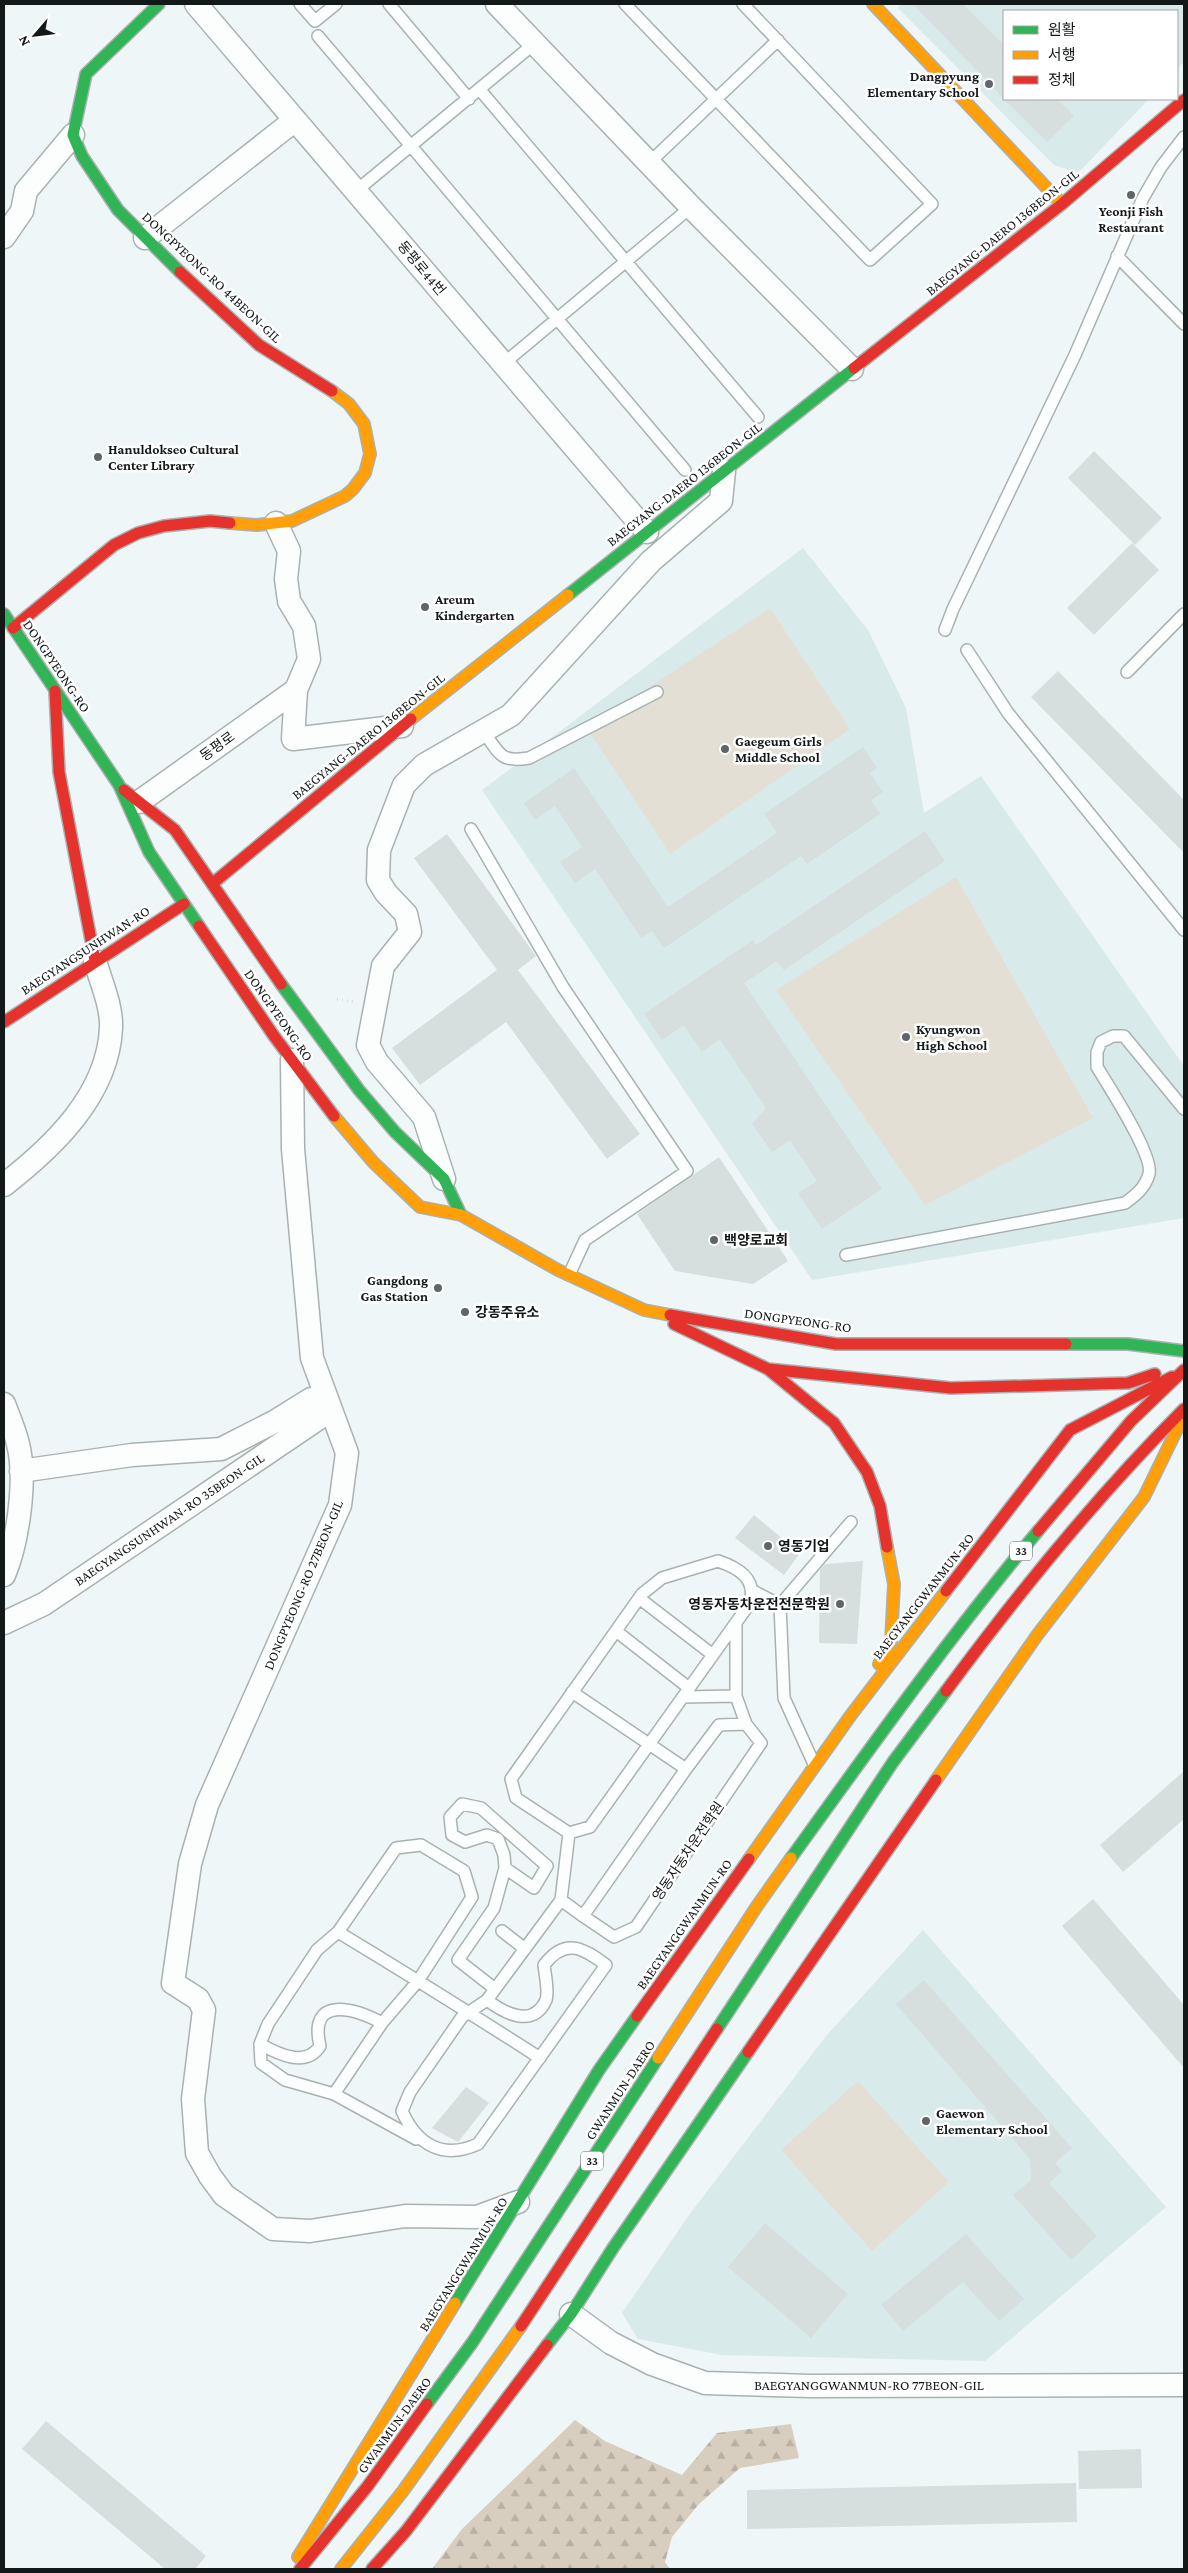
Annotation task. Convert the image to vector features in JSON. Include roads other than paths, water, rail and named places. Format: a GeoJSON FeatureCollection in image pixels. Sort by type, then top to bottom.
{"type":"FeatureCollection","features":[{"type":"Feature","properties":{"kind":"main road"},"geometry":{"type":"LineString","coordinates":[[74,135],[86,74],[158,4]]}},
{"type":"Feature","properties":{"kind":"main road"},"geometry":{"type":"LineString","coordinates":[[872,4],[1062,204]]}},
{"type":"Feature","properties":{"kind":"main road","name":"BAEGYANG-DAERO 136BEON-GIL"},"geometry":{"type":"LineString","coordinates":[[212,884],[402,726],[1062,204],[1180,104]]}},
{"type":"Feature","properties":{"kind":"main road","name":"DONGPYEONG-RO 44BEON-GIL"},"geometry":{"type":"LineString","coordinates":[[13,628],[114,545],[138,533],[164,526],[210,521],[258,525],[292,521],[316,511],[354,489],[365,473],[370,454],[364,424],[349,404],[325,386],[292,368],[259,345],[145,238],[118,210],[82,156],[74,135]]}},
{"type":"Feature","properties":{"kind":"main road","name":"DONGPYEONG-RO"},"geometry":{"type":"LineString","coordinates":[[4,614],[119,785],[149,852],[292,1060],[373,1162],[420,1207],[461,1215],[569,1275],[644,1310],[836,1344],[1128,1344],[1184,1351]]}},
{"type":"Feature","properties":{"kind":"main road"},"geometry":{"type":"LineString","coordinates":[[55,691],[59,772],[95,961]]}},
{"type":"Feature","properties":{"kind":"main road","name":"DONGPYEONG-RO"},"geometry":{"type":"LineString","coordinates":[[119,785],[175,830],[359,1090],[394,1132],[444,1179],[461,1215]]}},
{"type":"Feature","properties":{"kind":"main road","name":"BAEGYANGSUNHWAN-RO"},"geometry":{"type":"LineString","coordinates":[[4,1022],[184,904]]}},
{"type":"Feature","properties":{"kind":"main road"},"geometry":{"type":"LineString","coordinates":[[644,1310],[768,1369],[834,1423],[867,1472],[880,1506],[894,1584],[891,1642],[850,1715]]}},
{"type":"Feature","properties":{"kind":"main road"},"geometry":{"type":"LineString","coordinates":[[768,1369],[951,1388],[1128,1383],[1184,1365]]}},
{"type":"Feature","properties":{"kind":"main road","name":"BAEGYANGGWANMUN-RO"},"geometry":{"type":"LineString","coordinates":[[291,2569],[599,2070],[850,1715],[1070,1430],[1184,1370]]}},
{"type":"Feature","properties":{"kind":"main road","name":"GWANMUN-DAERO"},"geometry":{"type":"LineString","coordinates":[[300,2569],[367,2487],[472,2343],[757,1906],[873,1744],[991,1587],[1131,1421],[1184,1370]]}},
{"type":"Feature","properties":{"kind":"main road","name":"33"},"geometry":{"type":"LineString","coordinates":[[341,2569],[403,2491],[506,2349],[893,1762],[1010,1604],[1154,1439],[1184,1409]]}},
{"type":"Feature","properties":{"kind":"main road"},"geometry":{"type":"LineString","coordinates":[[372,2569],[406,2531],[571,2314],[613,2248],[941,1772],[1038,1634],[1144,1497],[1184,1415]]}},
{"type":"Feature","properties":{"kind":"street","name":"동평로44번"},"geometry":{"type":"LineString","coordinates":[[196,4],[647,532]]}},
{"type":"Feature","properties":{"kind":"street"},"geometry":{"type":"LineString","coordinates":[[497,4],[691,207],[852,369]]}},
{"type":"Feature","properties":{"kind":"street"},"geometry":{"type":"LineString","coordinates":[[145,238],[295,120]]}},
{"type":"Feature","properties":{"kind":"street"},"geometry":{"type":"LineString","coordinates":[[4,237],[22,211],[26,192],[74,135]]}},
{"type":"Feature","properties":{"kind":"street"},"geometry":{"type":"LineString","coordinates":[[444,1179],[424,1117],[378,1062],[368,1044],[383,966],[410,932],[406,914],[386,893],[378,880],[379,850],[404,785],[424,765],[511,715],[650,562],[721,501],[724,471]]}},
{"type":"Feature","properties":{"kind":"street"},"geometry":{"type":"LineString","coordinates":[[276,523],[289,551],[286,579],[289,601],[304,626],[309,659],[296,690],[294,740],[402,726]]}},
{"type":"Feature","properties":{"kind":"street","name":"동평로"},"geometry":{"type":"LineString","coordinates":[[138,802],[296,690]]}},
{"type":"Feature","properties":{"kind":"street"},"geometry":{"type":"LineString","coordinates":[[4,1184],[31,1163],[57,1138],[92,1092],[103,1066],[111,1027],[95,961]]}},
{"type":"Feature","properties":{"kind":"street","name":"DONGPYEONG-RO 27BEON-GIL"},"geometry":{"type":"LineString","coordinates":[[292,1060],[293,1149],[312,1358],[347,1452],[340,1505],[207,1805],[190,1864],[174,1983],[198,1999],[204,2010],[193,2099],[198,2153],[210,2176],[224,2195],[273,2229],[310,2231],[405,2216],[477,2216],[518,2202]]}},
{"type":"Feature","properties":{"kind":"street"},"geometry":{"type":"LineString","coordinates":[[21,1471],[132,1455],[221,1449],[274,1422],[311,1399],[331,1410]]}},
{"type":"Feature","properties":{"kind":"street"},"geometry":{"type":"LineString","coordinates":[[4,1404],[18,1446],[21,1471],[16,1526],[4,1575]]}},
{"type":"Feature","properties":{"kind":"street","name":"BAEGYANGSUNHWAN-RO 35BEON-GIL"},"geometry":{"type":"LineString","coordinates":[[4,1623],[44,1604],[331,1410]]}},
{"type":"Feature","properties":{"kind":"street","name":"BAEGYANGGWANMUN-RO 77BEON-GIL"},"geometry":{"type":"LineString","coordinates":[[571,2314],[611,2343],[652,2364],[705,2383],[810,2386],[1184,2385]]}},
{"type":"Feature","properties":{"kind":"lane"},"geometry":{"type":"LineString","coordinates":[[300,4],[315,22],[336,4]]}},
{"type":"Feature","properties":{"kind":"lane"},"geometry":{"type":"LineString","coordinates":[[389,4],[469,99]]}},
{"type":"Feature","properties":{"kind":"lane"},"geometry":{"type":"LineString","coordinates":[[624,4],[870,260],[932,204],[743,4]]}},
{"type":"Feature","properties":{"kind":"lane"},"geometry":{"type":"LineString","coordinates":[[318,36],[685,470]]}},
{"type":"Feature","properties":{"kind":"lane"},"geometry":{"type":"LineString","coordinates":[[649,163],[778,40]]}},
{"type":"Feature","properties":{"kind":"lane"},"geometry":{"type":"LineString","coordinates":[[356,191],[535,43]]}},
{"type":"Feature","properties":{"kind":"lane"},"geometry":{"type":"LineString","coordinates":[[480,90],[758,417]]}},
{"type":"Feature","properties":{"kind":"lane","name":"BAEGYANG-DAERO 136BEON-GIL"},"geometry":{"type":"LineString","coordinates":[[1180,104],[1184,118]]}},
{"type":"Feature","properties":{"kind":"lane"},"geometry":{"type":"LineString","coordinates":[[945,630],[953,609],[1074,356],[1117,256],[1156,174],[1184,137]]}},
{"type":"Feature","properties":{"kind":"lane"},"geometry":{"type":"LineString","coordinates":[[504,364],[691,207]]}},
{"type":"Feature","properties":{"kind":"lane"},"geometry":{"type":"LineString","coordinates":[[1117,256],[1184,324]]}},
{"type":"Feature","properties":{"kind":"lane"},"geometry":{"type":"LineString","coordinates":[[1127,672],[1184,614]]}},
{"type":"Feature","properties":{"kind":"lane"},"geometry":{"type":"LineString","coordinates":[[967,650],[1008,713],[1184,929]]}},
{"type":"Feature","properties":{"kind":"lane"},"geometry":{"type":"LineString","coordinates":[[484,731],[503,757],[512,760],[529,758],[657,692]]}},
{"type":"Feature","properties":{"kind":"lane"},"geometry":{"type":"LineString","coordinates":[[471,828],[563,987],[687,1171],[585,1240],[569,1275]]}},
{"type":"Feature","properties":{"kind":"lane"},"geometry":{"type":"LineString","coordinates":[[846,1255],[1125,1204],[1140,1192],[1150,1173],[1146,1152],[1097,1066],[1097,1052],[1101,1042],[1107,1039],[1124,1036],[1184,1109]]}},
{"type":"Feature","properties":{"kind":"lane"},"geometry":{"type":"LineString","coordinates":[[815,1765],[784,1698],[780,1605],[851,1522]]}},
{"type":"Feature","properties":{"kind":"lane"},"geometry":{"type":"LineString","coordinates":[[718,1562],[729,1565],[748,1579],[753,1591],[750,1604],[590,1828],[569,1833],[516,1798],[511,1779],[639,1598],[662,1578],[718,1562]]}},
{"type":"Feature","properties":{"kind":"lane"},"geometry":{"type":"LineString","coordinates":[[753,1591],[780,1605]]}},
{"type":"Feature","properties":{"kind":"lane"},"geometry":{"type":"LineString","coordinates":[[639,1598],[713,1655]]}},
{"type":"Feature","properties":{"kind":"lane","name":"영동자동차운전학원"},"geometry":{"type":"LineString","coordinates":[[561,1900],[614,1937],[636,1927],[761,1743],[746,1724],[736,1696],[736,1624]]}},
{"type":"Feature","properties":{"kind":"lane"},"geometry":{"type":"LineString","coordinates":[[616,1631],[686,1693],[736,1696]]}},
{"type":"Feature","properties":{"kind":"lane"},"geometry":{"type":"LineString","coordinates":[[572,1692],[686,1769]]}},
{"type":"Feature","properties":{"kind":"lane"},"geometry":{"type":"LineString","coordinates":[[583,1916],[719,1725],[746,1724]]}},
{"type":"Feature","properties":{"kind":"lane"},"geometry":{"type":"LineString","coordinates":[[495,1989],[458,1960],[494,1908],[505,1868],[504,1855],[498,1839],[487,1835],[465,1842],[452,1835],[450,1817],[462,1804],[481,1808],[547,1866],[534,1888],[505,1868]]}},
{"type":"Feature","properties":{"kind":"lane"},"geometry":{"type":"LineString","coordinates":[[423,2142],[408,2124],[402,2111],[410,2092],[462,2017],[487,2000],[561,1900],[569,1833]]}},
{"type":"Feature","properties":{"kind":"lane"},"geometry":{"type":"LineString","coordinates":[[334,2094],[382,2023],[418,1981],[472,1897],[464,1871],[444,1856],[421,1845],[396,1848],[338,1932],[317,1950],[268,2024],[260,2044],[261,2062],[285,2080],[334,2094],[423,2142],[446,2151],[463,2151],[478,2144],[606,1965],[588,1952],[571,1948],[554,1953],[544,1965],[546,1999],[538,2011],[527,2017],[515,2016],[487,2000]]}},
{"type":"Feature","properties":{"kind":"lane"},"geometry":{"type":"LineString","coordinates":[[502,1931],[525,1950]]}},
{"type":"Feature","properties":{"kind":"lane"},"geometry":{"type":"LineString","coordinates":[[338,1932],[540,2058]]}},
{"type":"Feature","properties":{"kind":"lane"},"geometry":{"type":"LineString","coordinates":[[260,2044],[283,2056],[302,2058],[316,2053],[320,2046],[317,2032],[320,2018],[329,2010],[346,2009],[364,2013],[382,2023]]}},
{"type":"Feature","properties":{"kind":"place","name":"Dangpyung Elementary School"},"geometry":{"type":"Point","coordinates":[989,84]}},
{"type":"Feature","properties":{"kind":"place","name":"Yeonji Fish Restaurant"},"geometry":{"type":"Point","coordinates":[1131,195]}},
{"type":"Feature","properties":{"kind":"place","name":"Hanuldokseo Cultural Center Library"},"geometry":{"type":"Point","coordinates":[98,457]}},
{"type":"Feature","properties":{"kind":"place","name":"Areum Kindergarten"},"geometry":{"type":"Point","coordinates":[425,607]}},
{"type":"Feature","properties":{"kind":"place","name":"Gaegeum Girls Middle School"},"geometry":{"type":"Point","coordinates":[725,749]}},
{"type":"Feature","properties":{"kind":"place","name":"Kyungwon High School"},"geometry":{"type":"Point","coordinates":[906,1037]}},
{"type":"Feature","properties":{"kind":"place","name":"백양로교회"},"geometry":{"type":"Point","coordinates":[714,1240]}},
{"type":"Feature","properties":{"kind":"place","name":"Gangdong Gas Station"},"geometry":{"type":"Point","coordinates":[438,1288]}},
{"type":"Feature","properties":{"kind":"place","name":"강동주유소"},"geometry":{"type":"Point","coordinates":[465,1312]}},
{"type":"Feature","properties":{"kind":"place","name":"영동기업"},"geometry":{"type":"Point","coordinates":[768,1546]}},
{"type":"Feature","properties":{"kind":"place","name":"영동자동차운전전문학원"},"geometry":{"type":"Point","coordinates":[840,1604]}},
{"type":"Feature","properties":{"kind":"place","name":"Gaewon Elementary School"},"geometry":{"type":"Point","coordinates":[926,2121]}}]}
